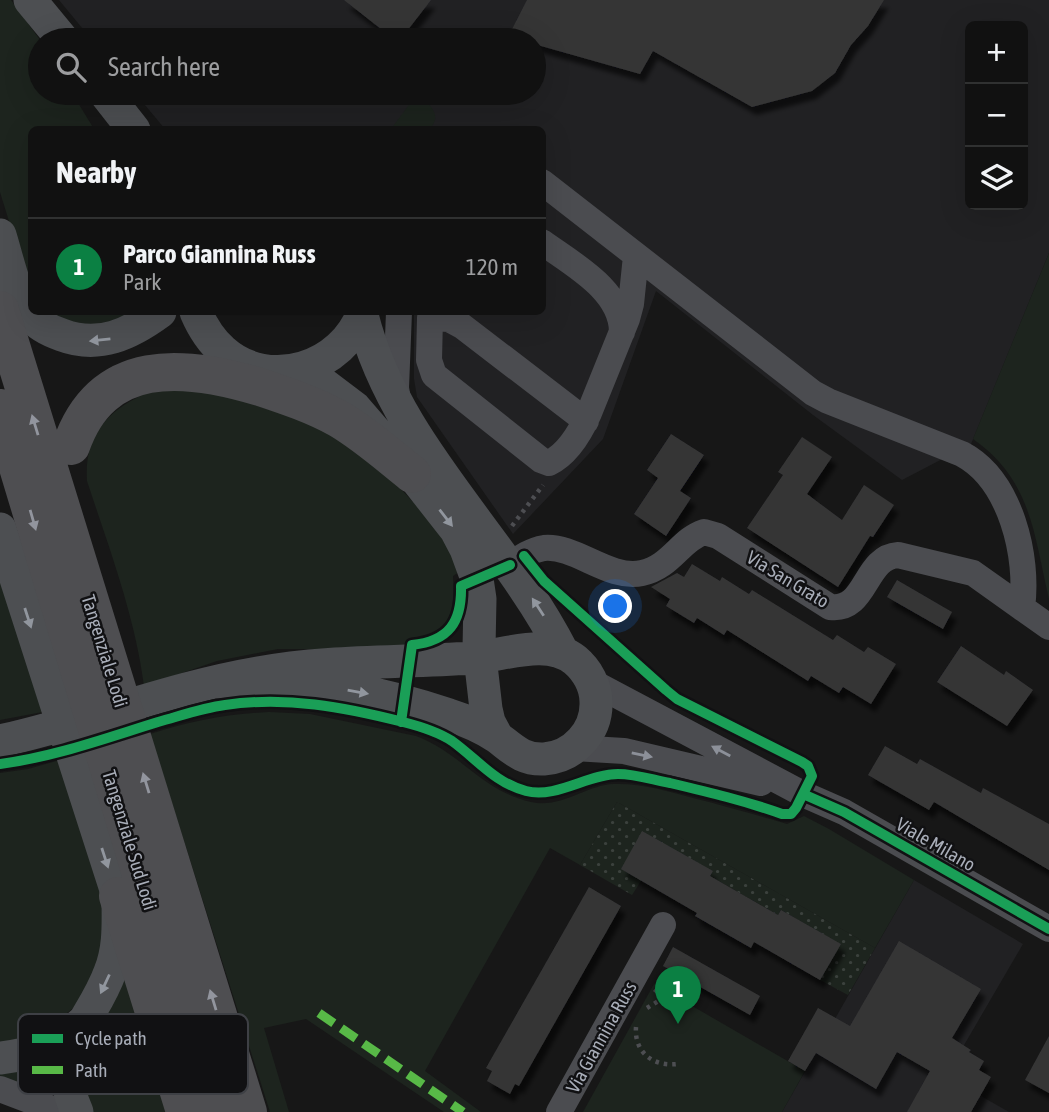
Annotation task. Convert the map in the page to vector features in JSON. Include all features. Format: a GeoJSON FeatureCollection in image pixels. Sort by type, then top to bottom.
{"type":"FeatureCollection","features":[{"type":"Feature","properties":{"kind":"highway","name":"Tangenziale Lodi"},"geometry":{"type":"LineString","coordinates":[[0,310],[217,1014]]}},
{"type":"Feature","properties":{"kind":"highway"},"geometry":{"type":"LineString","coordinates":[[87,595],[90,540],[70,458],[72,433],[79,411],[91,392],[110,375],[139,359],[194,349],[223,352]]}},
{"type":"Feature","properties":{"kind":"highway"},"geometry":{"type":"LineString","coordinates":[[71,446],[76,430],[87,413],[104,394],[123,381],[141,374],[166,371],[200,373],[243,382],[295,398],[337,418],[368,438],[412,474]]}},
{"type":"Feature","properties":{"kind":"highway","name":"Tangenziale Sud Lodi"},"geometry":{"type":"LineString","coordinates":[[0,408],[183,1014]]}},
{"type":"Feature","properties":{"kind":"highway"},"geometry":{"type":"LineString","coordinates":[[118,896],[155,1014]]}},
{"type":"Feature","properties":{"kind":"highway"},"geometry":{"type":"LineString","coordinates":[[179,1094],[185,1112]]}},
{"type":"Feature","properties":{"kind":"highway","name":"Tangenziale Sud Lodi"},"geometry":{"type":"LineString","coordinates":[[208,1094],[213,1112]]}},
{"type":"Feature","properties":{"kind":"highway","name":"Tangenziale Lodi"},"geometry":{"type":"LineString","coordinates":[[242,1094],[248,1112]]}},
{"type":"Feature","properties":{"kind":"main road"},"geometry":{"type":"LineString","coordinates":[[30,0],[52,28]]}},
{"type":"Feature","properties":{"kind":"main road"},"geometry":{"type":"LineString","coordinates":[[102,105],[114,126]]}},
{"type":"Feature","properties":{"kind":"main road"},"geometry":{"type":"LineString","coordinates":[[114,105],[131,126]]}},
{"type":"Feature","properties":{"kind":"main road"},"geometry":{"type":"LineString","coordinates":[[0,235],[20,299],[28,311]]}},
{"type":"Feature","properties":{"kind":"main road"},"geometry":{"type":"LineString","coordinates":[[31,315],[50,331],[69,338],[90,341],[106,340],[141,326],[156,315]]}},
{"type":"Feature","properties":{"kind":"main road"},"geometry":{"type":"LineString","coordinates":[[198,315],[207,334],[223,352],[245,365],[269,372],[294,371],[316,364],[336,352],[351,335],[362,315]]}},
{"type":"Feature","properties":{"kind":"main road"},"geometry":{"type":"LineString","coordinates":[[363,315],[370,347],[399,409],[428,453],[517,560],[563,653]]}},
{"type":"Feature","properties":{"kind":"main road"},"geometry":{"type":"LineString","coordinates":[[294,371],[318,380],[355,408],[456,530],[477,579],[481,657],[489,722],[497,737]]}},
{"type":"Feature","properties":{"kind":"main road"},"geometry":{"type":"LineString","coordinates":[[0,529],[118,896],[119,930],[116,951],[102,991],[89,1014]]}},
{"type":"Feature","properties":{"kind":"main road"},"geometry":{"type":"LineString","coordinates":[[439,660],[460,649],[476,629],[480,619]]}},
{"type":"Feature","properties":{"kind":"main road"},"geometry":{"type":"LineString","coordinates":[[1,741],[217,682],[256,673],[332,663],[439,660],[545,649],[563,653],[580,665],[592,682],[596,700],[594,718],[587,735],[574,748],[559,756],[534,758],[510,749],[497,737],[449,715],[374,695],[275,680],[217,682]]}},
{"type":"Feature","properties":{"kind":"main road"},"geometry":{"type":"LineString","coordinates":[[486,696],[489,683],[497,669],[511,657],[527,650]]}},
{"type":"Feature","properties":{"kind":"main road"},"geometry":{"type":"LineString","coordinates":[[0,1058],[18,1055]]}},
{"type":"Feature","properties":{"kind":"main road"},"geometry":{"type":"LineString","coordinates":[[70,1094],[77,1112]]}},
{"type":"Feature","properties":{"kind":"street"},"geometry":{"type":"LineString","coordinates":[[546,185],[813,393],[962,454],[982,466],[1003,498],[1015,532],[1024,575],[1022,608]]}},
{"type":"Feature","properties":{"kind":"street"},"geometry":{"type":"LineString","coordinates":[[546,245],[597,283],[617,308],[624,325]]}},
{"type":"Feature","properties":{"kind":"street"},"geometry":{"type":"LineString","coordinates":[[597,283],[606,285],[645,263]]}},
{"type":"Feature","properties":{"kind":"street"},"geometry":{"type":"LineString","coordinates":[[586,421],[462,326],[449,319],[430,315],[429,360],[434,375],[531,452],[550,463],[560,456],[586,421],[645,263]]}},
{"type":"Feature","properties":{"kind":"street"},"geometry":{"type":"LineString","coordinates":[[399,315],[396,388],[399,409]]}},
{"type":"Feature","properties":{"kind":"street","name":"Via San Grato"},"geometry":{"type":"LineString","coordinates":[[517,560],[536,550],[552,549],[623,573],[645,573],[665,563],[693,537],[704,532],[718,536],[830,607],[838,608],[851,603],[880,561],[891,555],[898,555],[968,570],[1049,627]]}},
{"type":"Feature","properties":{"kind":"street"},"geometry":{"type":"LineString","coordinates":[[592,682],[803,794]]}},
{"type":"Feature","properties":{"kind":"street"},"geometry":{"type":"LineString","coordinates":[[574,748],[624,751],[803,794]]}},
{"type":"Feature","properties":{"kind":"street","name":"Viale Milano"},"geometry":{"type":"LineString","coordinates":[[803,794],[844,812],[1049,929]]}},
{"type":"Feature","properties":{"kind":"street","name":"Via Giannina Russ"},"geometry":{"type":"LineString","coordinates":[[559,1112],[663,925]]}},
{"type":"Feature","properties":{"kind":"street"},"geometry":{"type":"LineString","coordinates":[[0,1089],[60,1112]]}},
{"type":"Feature","properties":{"kind":"path"},"geometry":{"type":"LineString","coordinates":[[517,560],[507,533],[550,477],[550,463]]}},
{"type":"Feature","properties":{"kind":"path"},"geometry":{"type":"LineString","coordinates":[[634,978],[661,995],[660,1000],[641,1015],[636,1024],[635,1038],[642,1053],[664,1065],[677,1064]]}},
{"type":"Feature","properties":{"kind":"shaded area"},"geometry":{"type":"Polygon","coordinates":[[[0,0],[11,0],[31,28],[28,28],[28,105],[79,105],[92,126],[28,126],[28,283],[0,192],[0,0]]]}},
{"type":"Feature","properties":{"kind":"shaded area"},"geometry":{"type":"Polygon","coordinates":[[[59,0],[1049,0],[1049,253],[971,444],[902,480],[813,415],[656,291],[603,439],[513,534],[417,397],[414,379],[414,315],[546,315],[546,126],[162,126],[145,105],[546,105],[546,28],[82,28],[59,0]]]}},
{"type":"Feature","properties":{"kind":"shaded area"},"geometry":{"type":"Polygon","coordinates":[[[409,105],[429,105],[435,115],[431,126],[393,126],[409,105]]]}},
{"type":"Feature","properties":{"kind":"shaded area"},"geometry":{"type":"Polygon","coordinates":[[[1049,253],[1049,599],[1034,532],[1019,491],[1008,472],[993,455],[973,439],[1049,253]]]}},
{"type":"Feature","properties":{"kind":"shaded area"},"geometry":{"type":"Polygon","coordinates":[[[53,315],[130,315],[100,326],[71,322],[53,315]]]}},
{"type":"Feature","properties":{"kind":"shaded area"},"geometry":{"type":"Polygon","coordinates":[[[151,391],[211,391],[318,425],[383,470],[430,520],[447,546],[459,572],[453,576],[453,602],[447,621],[433,633],[408,640],[405,649],[278,649],[217,661],[144,686],[128,608],[87,481],[87,464],[95,436],[102,425],[123,406],[151,391]]]}},
{"type":"Feature","properties":{"kind":"shaded area"},"geometry":{"type":"Polygon","coordinates":[[[0,563],[48,711],[0,720],[0,563]]]}},
{"type":"Feature","properties":{"kind":"shaded area"},"geometry":{"type":"Polygon","coordinates":[[[238,714],[310,714],[416,736],[447,752],[498,789],[531,802],[553,802],[604,785],[624,784],[664,790],[787,824],[804,816],[914,880],[875,948],[617,802],[580,865],[550,848],[425,1071],[481,1112],[444,1112],[306,1019],[264,1028],[289,1112],[270,1112],[248,1043],[248,1014],[239,1014],[150,734],[180,725],[238,714]]]}},
{"type":"Feature","properties":{"kind":"shaded area"},"geometry":{"type":"Polygon","coordinates":[[[60,760],[107,902],[107,948],[76,1006],[66,1014],[18,1014],[18,1038],[0,1044],[0,773],[60,760]]]}},
{"type":"Feature","properties":{"kind":"shaded area"},"geometry":{"type":"Polygon","coordinates":[[[617,802],[875,948],[848,995],[820,980],[840,944],[781,910],[778,915],[710,876],[644,876],[632,895],[580,865],[617,802]]]}},
{"type":"Feature","properties":{"kind":"shaded area"},"geometry":{"type":"Polygon","coordinates":[[[914,880],[1023,944],[946,1076],[1009,1112],[782,1112],[914,880]]]}},
{"type":"Feature","properties":{"kind":"shaded area"},"geometry":{"type":"Polygon","coordinates":[[[126,977],[139,1014],[104,1014],[126,977]]]}},
{"type":"Feature","properties":{"kind":"shaded area"},"geometry":{"type":"Polygon","coordinates":[[[654,984],[805,1071],[782,1112],[583,1112],[654,984]]]}},
{"type":"Feature","properties":{"kind":"shaded area"},"geometry":{"type":"Polygon","coordinates":[[[18,1064],[18,1085],[0,1078],[0,1067],[18,1064]]]}},
{"type":"Feature","properties":{"kind":"shaded area"},"geometry":{"type":"Polygon","coordinates":[[[85,1094],[168,1094],[175,1112],[91,1112],[85,1094]]]}},
{"type":"Feature","properties":{"kind":"building"},"geometry":{"type":"Polygon","coordinates":[[[344,0],[431,0],[409,28],[380,28],[344,0]]]}},
{"type":"Feature","properties":{"kind":"building"},"geometry":{"type":"Polygon","coordinates":[[[527,0],[884,0],[868,26],[851,45],[835,73],[812,91],[752,107],[653,51],[640,74],[546,47],[546,28],[513,28],[527,0]]]}},
{"type":"Feature","properties":{"kind":"building"},"geometry":{"type":"Polygon","coordinates":[[[671,434],[704,455],[680,491],[691,498],[666,536],[634,514],[658,478],[647,470],[671,434]]]}},
{"type":"Feature","properties":{"kind":"building"},"geometry":{"type":"Polygon","coordinates":[[[802,437],[832,457],[807,494],[842,520],[864,485],[894,505],[873,537],[870,536],[838,587],[747,528],[783,475],[778,472],[802,437]]]}},
{"type":"Feature","properties":{"kind":"building"},"geometry":{"type":"Polygon","coordinates":[[[692,564],[720,581],[722,577],[749,594],[752,590],[833,640],[837,635],[864,652],[868,647],[896,664],[871,704],[843,687],[839,693],[811,676],[808,681],[727,630],[724,635],[697,618],[694,623],[666,606],[670,599],[651,587],[677,573],[684,577],[692,564]]]}},
{"type":"Feature","properties":{"kind":"building"},"geometry":{"type":"Polygon","coordinates":[[[897,580],[952,612],[943,629],[887,597],[897,580]]]}},
{"type":"Feature","properties":{"kind":"building"},"geometry":{"type":"Polygon","coordinates":[[[961,646],[1004,675],[1006,671],[1033,690],[1007,726],[937,682],[961,646]]]}},
{"type":"Feature","properties":{"kind":"building"},"geometry":{"type":"Polygon","coordinates":[[[885,746],[917,764],[920,759],[981,793],[983,788],[1049,824],[1049,870],[934,802],[929,810],[868,775],[885,746]]]}},
{"type":"Feature","properties":{"kind":"building"},"geometry":{"type":"Polygon","coordinates":[[[642,831],[713,871],[710,876],[778,915],[781,910],[841,944],[820,980],[754,942],[751,948],[621,869],[642,831]]]}},
{"type":"Feature","properties":{"kind":"building"},"geometry":{"type":"Polygon","coordinates":[[[589,887],[621,906],[519,1086],[515,1084],[510,1094],[487,1081],[492,1071],[486,1068],[589,887]]]}},
{"type":"Feature","properties":{"kind":"building"},"geometry":{"type":"Polygon","coordinates":[[[899,941],[981,989],[952,1038],[984,1061],[979,1070],[991,1077],[971,1112],[907,1112],[930,1071],[897,1052],[876,1089],[816,1053],[805,1071],[788,1061],[818,1008],[850,1026],[899,941]]]}},
{"type":"Feature","properties":{"kind":"building"},"geometry":{"type":"Polygon","coordinates":[[[673,947],[760,996],[750,1015],[663,966],[673,947]]]}},
{"type":"Feature","properties":{"kind":"building"},"geometry":{"type":"Polygon","coordinates":[[[1049,1036],[1049,1093],[1025,1080],[1049,1036]]]}},
{"type":"Feature","properties":{"kind":"marked path"},"geometry":{"type":"LineString","coordinates":[[319,1013],[463,1112]]}},
{"type":"Feature","properties":{"kind":"cycle path"},"geometry":{"type":"LineString","coordinates":[[0,764],[60,752],[208,708],[248,703],[293,702],[359,712],[428,730],[452,741],[505,782],[526,791],[549,792],[607,775],[625,774],[713,793],[782,814],[791,814],[812,776],[808,766],[677,699],[544,581],[524,556]]}},
{"type":"Feature","properties":{"kind":"cycle path"},"geometry":{"type":"LineString","coordinates":[[401,722],[412,645],[435,639],[451,628],[459,610],[461,586],[510,565]]}},
{"type":"Feature","properties":{"kind":"cycle path"},"geometry":{"type":"LineString","coordinates":[[803,794],[844,812],[1049,929]]}},
{"type":"Feature","properties":{"kind":"place","name":"Parco Giannina Russ"},"geometry":{"type":"Point","coordinates":[678,1024]}}]}
